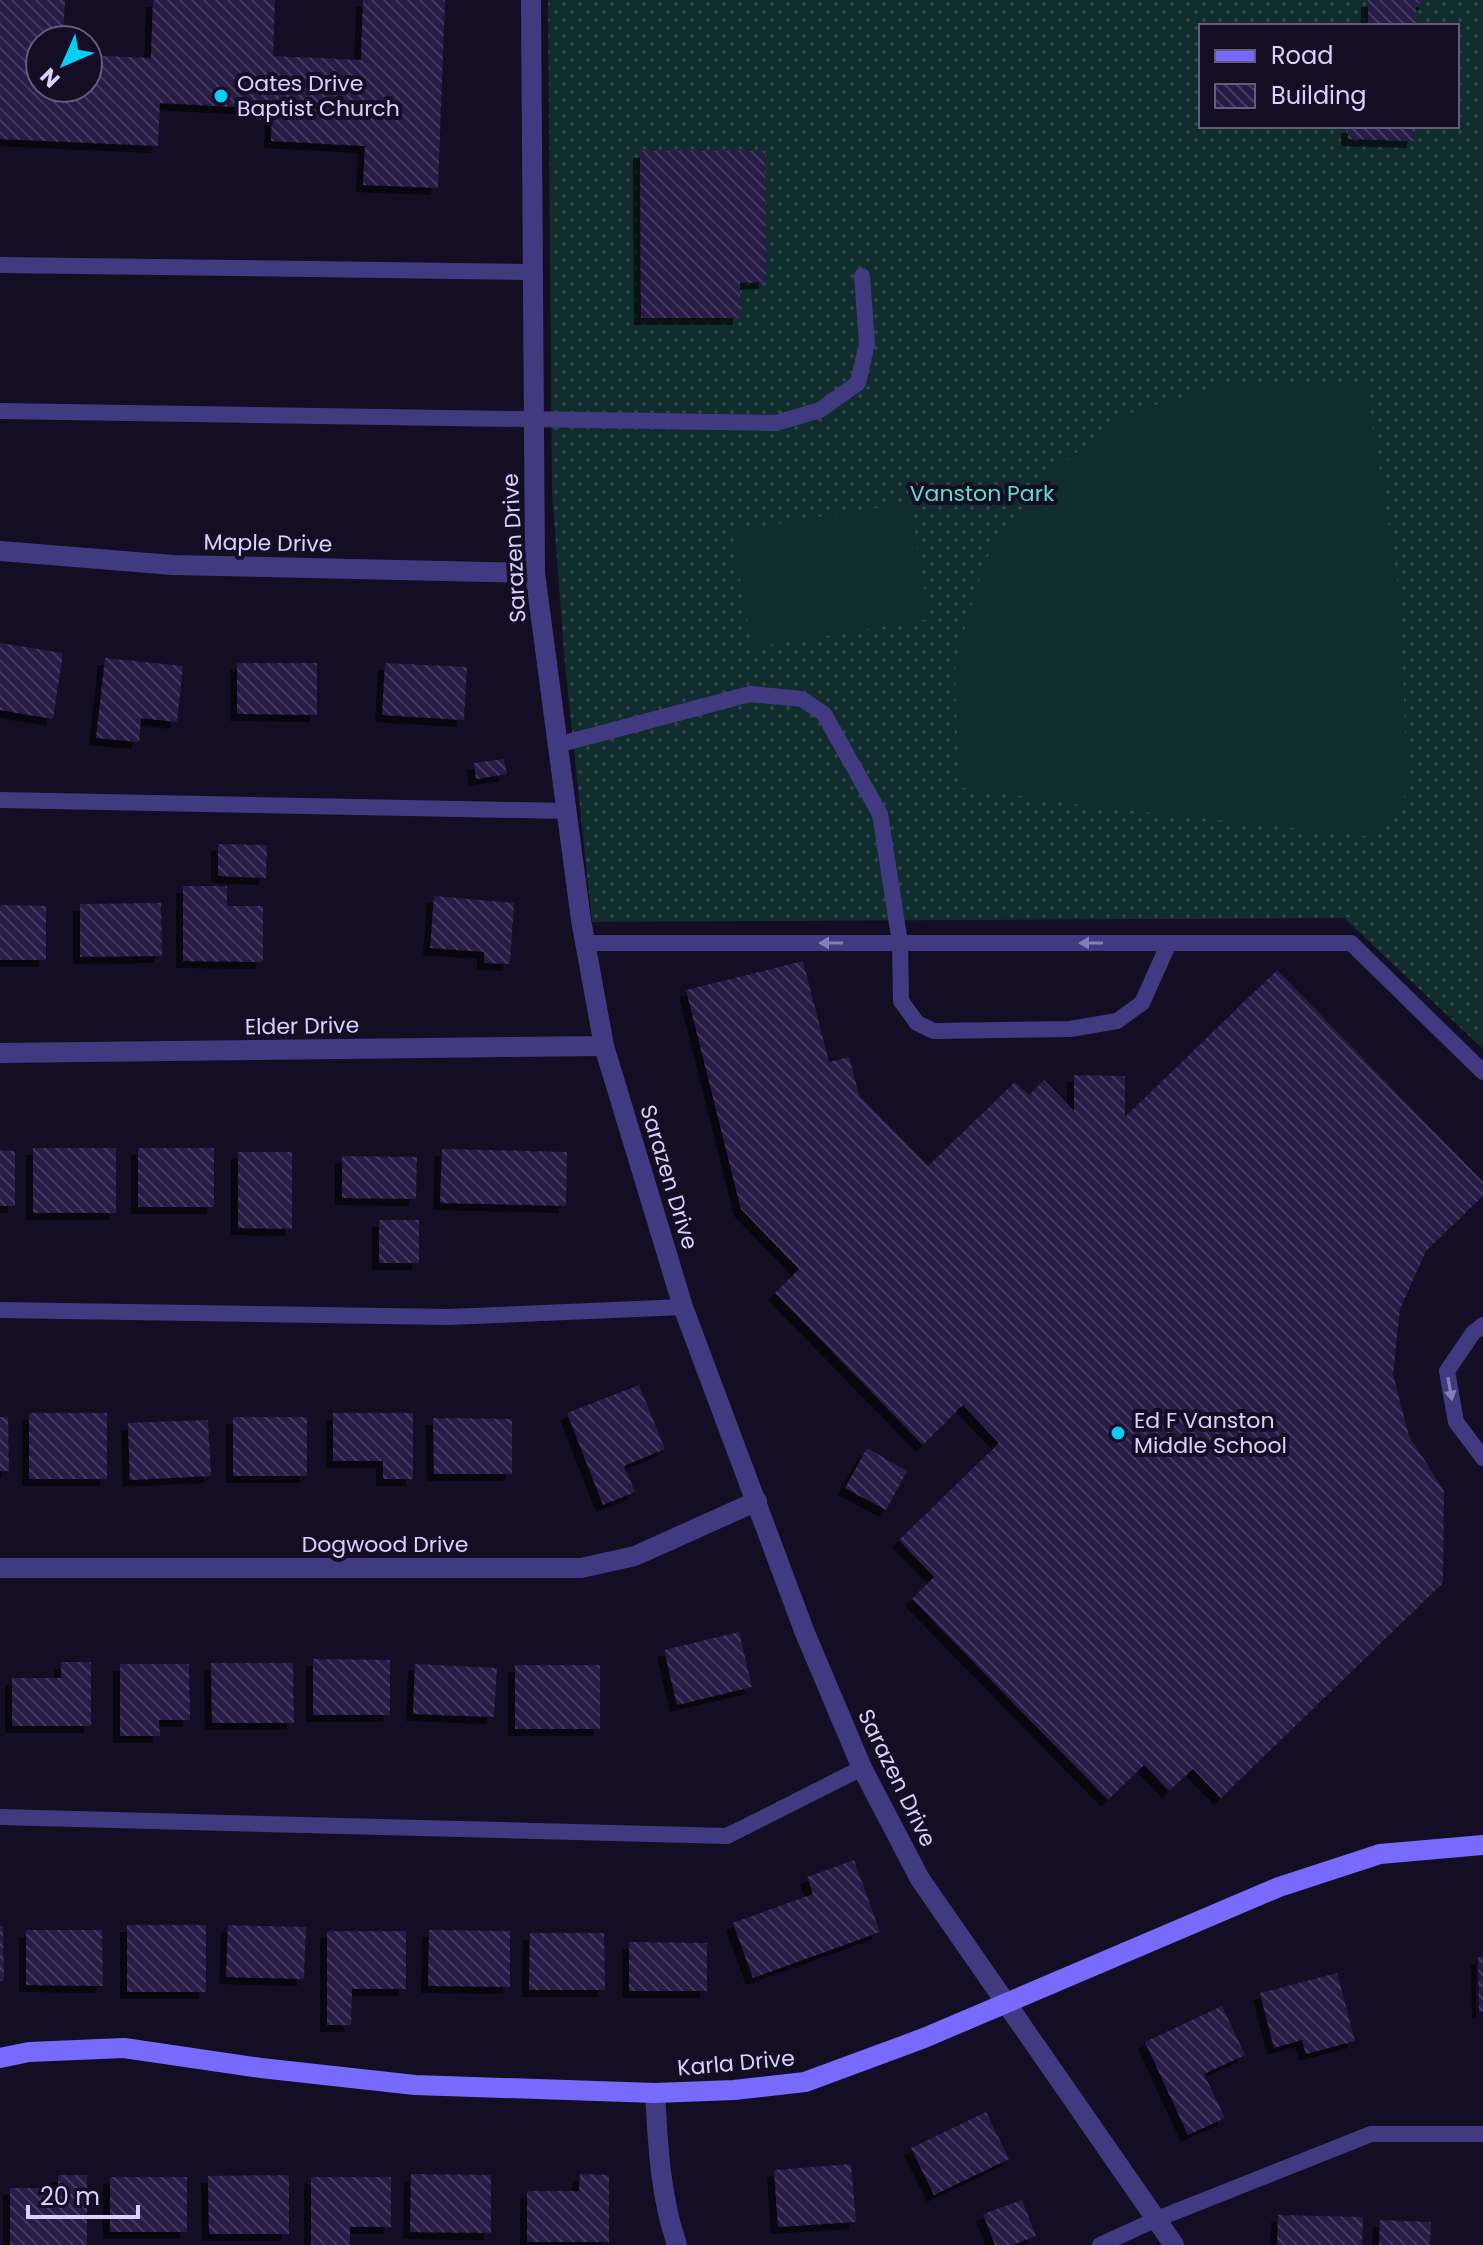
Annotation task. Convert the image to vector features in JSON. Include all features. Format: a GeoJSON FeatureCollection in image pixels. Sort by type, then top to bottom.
{"type":"FeatureCollection","features":[{"type":"Feature","properties":{"kind":"street","name":"Sarazen Drive"},"geometry":{"type":"LineString","coordinates":[[531,0],[535,573],[585,943],[604,1046],[683,1307],[805,1633],[862,1768],[920,1879],[1174,2245]]}},
{"type":"Feature","properties":{"kind":"street","name":"Maple Drive"},"geometry":{"type":"LineString","coordinates":[[0,551],[173,565],[535,573]]}},
{"type":"Feature","properties":{"kind":"street","name":"Elder Drive"},"geometry":{"type":"LineString","coordinates":[[0,1053],[604,1046]]}},
{"type":"Feature","properties":{"kind":"street","name":"Dogwood Drive"},"geometry":{"type":"LineString","coordinates":[[0,1568],[581,1568],[635,1556],[757,1501]]}},
{"type":"Feature","properties":{"kind":"street","name":"Karla Drive"},"geometry":{"type":"LineString","coordinates":[[0,2058],[29,2052],[124,2048],[261,2068],[415,2085],[655,2093],[734,2090],[805,2082],[924,2038],[1279,1887],[1380,1854],[1483,1845]]}},
{"type":"Feature","properties":{"kind":"street"},"geometry":{"type":"LineString","coordinates":[[655,2093],[658,2152],[667,2214],[677,2245]]}},
{"type":"Feature","properties":{"kind":"lane"},"geometry":{"type":"LineString","coordinates":[[0,265],[533,272]]}},
{"type":"Feature","properties":{"kind":"lane"},"geometry":{"type":"LineString","coordinates":[[0,411],[776,423],[820,410],[858,383],[867,343],[862,276]]}},
{"type":"Feature","properties":{"kind":"lane"},"geometry":{"type":"LineString","coordinates":[[557,745],[750,694],[802,699],[824,714],[880,814],[900,943],[901,1001],[917,1023],[934,1031],[1070,1029],[1117,1021],[1142,1003],[1169,943]]}},
{"type":"Feature","properties":{"kind":"lane"},"geometry":{"type":"LineString","coordinates":[[0,800],[566,811]]}},
{"type":"Feature","properties":{"kind":"lane"},"geometry":{"type":"LineString","coordinates":[[585,943],[1351,943],[1483,1072]]}},
{"type":"Feature","properties":{"kind":"lane"},"geometry":{"type":"LineString","coordinates":[[0,1310],[449,1317],[683,1307]]}},
{"type":"Feature","properties":{"kind":"lane"},"geometry":{"type":"LineString","coordinates":[[1483,1325],[1473,1333],[1447,1371],[1456,1422],[1483,1458]]}},
{"type":"Feature","properties":{"kind":"lane"},"geometry":{"type":"LineString","coordinates":[[0,1817],[727,1836],[862,1768]]}},
{"type":"Feature","properties":{"kind":"lane"},"geometry":{"type":"LineString","coordinates":[[1100,2245],[1157,2219],[1371,2134],[1483,2134]]}},
{"type":"Feature","properties":{"kind":"green space","name":"Vanston Park"},"geometry":{"type":"Polygon","coordinates":[[[548,0],[1483,0],[1483,1049],[1344,918],[592,922],[565,665],[552,493],[548,0]]]}},
{"type":"Feature","properties":{"kind":"green space"},"geometry":{"type":"Polygon","coordinates":[[[1235,382],[1366,384],[1399,592],[1408,793],[1368,836],[1090,806],[959,787],[955,662],[985,561],[1047,474],[1133,412],[1235,382]]]}},
{"type":"Feature","properties":{"kind":"green space"},"geometry":{"type":"Polygon","coordinates":[[[910,503],[929,619],[752,648],[732,531],[910,503]]]}},
{"type":"Feature","properties":{"kind":"building","name":"Oates Drive Baptist Church"},"geometry":{"type":"Polygon","coordinates":[[[0,0],[65,0],[64,24],[24,24],[24,104],[104,104],[104,56],[151,58],[153,0],[275,0],[273,56],[361,60],[363,0],[445,0],[438,188],[363,185],[365,146],[271,141],[272,109],[160,103],[158,146],[0,139],[0,0]]]}},
{"type":"Feature","properties":{"kind":"building"},"geometry":{"type":"Polygon","coordinates":[[[1368,0],[1426,0],[1426,3],[1416,3],[1416,24],[1368,24],[1368,0]]]}},
{"type":"Feature","properties":{"kind":"building"},"geometry":{"type":"Polygon","coordinates":[[[1348,128],[1415,128],[1414,141],[1348,139],[1348,128]]]}},
{"type":"Feature","properties":{"kind":"building"},"geometry":{"type":"Polygon","coordinates":[[[640,151],[765,151],[766,282],[740,283],[740,318],[641,318],[640,151]]]}},
{"type":"Feature","properties":{"kind":"building"},"geometry":{"type":"Polygon","coordinates":[[[0,643],[63,653],[53,719],[0,710],[0,643]]]}},
{"type":"Feature","properties":{"kind":"building"},"geometry":{"type":"Polygon","coordinates":[[[105,658],[183,666],[177,722],[141,718],[139,742],[96,738],[105,658]]]}},
{"type":"Feature","properties":{"kind":"building"},"geometry":{"type":"Polygon","coordinates":[[[237,663],[317,663],[317,715],[237,714],[237,663]]]}},
{"type":"Feature","properties":{"kind":"building"},"geometry":{"type":"Polygon","coordinates":[[[385,663],[467,667],[464,720],[382,715],[385,663]]]}},
{"type":"Feature","properties":{"kind":"building"},"geometry":{"type":"Polygon","coordinates":[[[504,759],[507,774],[476,779],[474,763],[504,759]]]}},
{"type":"Feature","properties":{"kind":"building"},"geometry":{"type":"Polygon","coordinates":[[[218,844],[267,845],[266,878],[218,876],[218,844]]]}},
{"type":"Feature","properties":{"kind":"building"},"geometry":{"type":"Polygon","coordinates":[[[183,886],[227,886],[227,906],[263,906],[263,962],[183,961],[183,886]]]}},
{"type":"Feature","properties":{"kind":"building"},"geometry":{"type":"Polygon","coordinates":[[[434,896],[514,903],[510,964],[484,963],[484,952],[430,948],[434,896]]]}},
{"type":"Feature","properties":{"kind":"building"},"geometry":{"type":"Polygon","coordinates":[[[161,903],[162,956],[80,957],[80,904],[161,903]]]}},
{"type":"Feature","properties":{"kind":"building"},"geometry":{"type":"Polygon","coordinates":[[[0,905],[46,906],[46,960],[0,960],[0,905]]]}},
{"type":"Feature","properties":{"kind":"building"},"geometry":{"type":"Polygon","coordinates":[[[803,961],[829,1062],[849,1057],[859,1095],[928,1166],[1015,1082],[1029,1095],[1044,1080],[1074,1111],[1074,1075],[1125,1076],[1125,1117],[1277,970],[1483,1182],[1483,1196],[1426,1251],[1400,1309],[1393,1374],[1409,1436],[1444,1491],[1443,1583],[1221,1798],[1193,1769],[1169,1791],[1144,1765],[1108,1800],[912,1599],[934,1577],[899,1540],[999,1443],[963,1405],[923,1445],[775,1293],[799,1269],[741,1209],[686,990],[803,961]]]}},
{"type":"Feature","properties":{"kind":"building"},"geometry":{"type":"Polygon","coordinates":[[[33,1148],[116,1148],[116,1213],[33,1213],[33,1148]]]}},
{"type":"Feature","properties":{"kind":"building"},"geometry":{"type":"Polygon","coordinates":[[[138,1148],[214,1148],[214,1207],[138,1207],[138,1148]]]}},
{"type":"Feature","properties":{"kind":"building"},"geometry":{"type":"Polygon","coordinates":[[[442,1149],[567,1152],[566,1206],[440,1203],[442,1149]]]}},
{"type":"Feature","properties":{"kind":"building"},"geometry":{"type":"Polygon","coordinates":[[[0,1150],[15,1151],[15,1206],[0,1206],[0,1150]]]}},
{"type":"Feature","properties":{"kind":"building"},"geometry":{"type":"Polygon","coordinates":[[[238,1152],[292,1152],[292,1229],[238,1228],[238,1152]]]}},
{"type":"Feature","properties":{"kind":"building"},"geometry":{"type":"Polygon","coordinates":[[[342,1156],[417,1157],[416,1199],[342,1198],[342,1156]]]}},
{"type":"Feature","properties":{"kind":"building"},"geometry":{"type":"Polygon","coordinates":[[[379,1220],[419,1220],[419,1263],[379,1263],[379,1220]]]}},
{"type":"Feature","properties":{"kind":"building"},"geometry":{"type":"Polygon","coordinates":[[[639,1385],[665,1449],[624,1466],[635,1492],[603,1505],[567,1413],[639,1385]]]}},
{"type":"Feature","properties":{"kind":"building"},"geometry":{"type":"Polygon","coordinates":[[[29,1413],[107,1413],[107,1479],[29,1479],[29,1413]]]}},
{"type":"Feature","properties":{"kind":"building"},"geometry":{"type":"Polygon","coordinates":[[[333,1413],[413,1413],[413,1479],[383,1479],[383,1461],[333,1461],[333,1413]]]}},
{"type":"Feature","properties":{"kind":"building"},"geometry":{"type":"Polygon","coordinates":[[[0,1417],[8,1417],[9,1471],[0,1471],[0,1417]]]}},
{"type":"Feature","properties":{"kind":"building"},"geometry":{"type":"Polygon","coordinates":[[[233,1417],[307,1417],[307,1476],[233,1476],[233,1417]]]}},
{"type":"Feature","properties":{"kind":"building"},"geometry":{"type":"Polygon","coordinates":[[[433,1418],[512,1419],[512,1474],[434,1474],[433,1418]]]}},
{"type":"Feature","properties":{"kind":"building"},"geometry":{"type":"Polygon","coordinates":[[[208,1420],[211,1476],[130,1480],[128,1423],[208,1420]]]}},
{"type":"Feature","properties":{"kind":"building"},"geometry":{"type":"Polygon","coordinates":[[[867,1448],[907,1471],[886,1510],[845,1488],[867,1448]]]}},
{"type":"Feature","properties":{"kind":"building"},"geometry":{"type":"Polygon","coordinates":[[[739,1632],[752,1687],[677,1705],[664,1650],[739,1632]]]}},
{"type":"Feature","properties":{"kind":"building"},"geometry":{"type":"Polygon","coordinates":[[[313,1659],[390,1660],[390,1715],[313,1715],[313,1659]]]}},
{"type":"Feature","properties":{"kind":"building"},"geometry":{"type":"Polygon","coordinates":[[[61,1662],[91,1662],[91,1726],[12,1726],[12,1678],[61,1678],[61,1662]]]}},
{"type":"Feature","properties":{"kind":"building"},"geometry":{"type":"Polygon","coordinates":[[[211,1663],[293,1663],[294,1723],[212,1723],[211,1663]]]}},
{"type":"Feature","properties":{"kind":"building"},"geometry":{"type":"Polygon","coordinates":[[[120,1664],[189,1664],[190,1720],[159,1720],[160,1736],[120,1736],[120,1664]]]}},
{"type":"Feature","properties":{"kind":"building"},"geometry":{"type":"Polygon","coordinates":[[[415,1664],[497,1668],[494,1717],[413,1714],[415,1664]]]}},
{"type":"Feature","properties":{"kind":"building"},"geometry":{"type":"Polygon","coordinates":[[[515,1665],[600,1665],[600,1729],[515,1729],[515,1665]]]}},
{"type":"Feature","properties":{"kind":"building"},"geometry":{"type":"Polygon","coordinates":[[[854,1860],[880,1932],[753,1978],[733,1923],[813,1894],[807,1877],[854,1860]]]}},
{"type":"Feature","properties":{"kind":"building"},"geometry":{"type":"Polygon","coordinates":[[[127,1925],[206,1925],[206,1992],[127,1992],[127,1925]]]}},
{"type":"Feature","properties":{"kind":"building"},"geometry":{"type":"Polygon","coordinates":[[[228,1925],[306,1927],[304,1979],[226,1977],[228,1925]]]}},
{"type":"Feature","properties":{"kind":"building"},"geometry":{"type":"Polygon","coordinates":[[[0,1926],[3,1926],[4,1981],[0,1981],[0,1926]]]}},
{"type":"Feature","properties":{"kind":"building"},"geometry":{"type":"Polygon","coordinates":[[[26,1930],[102,1930],[103,1986],[26,1985],[26,1930]]]}},
{"type":"Feature","properties":{"kind":"building"},"geometry":{"type":"Polygon","coordinates":[[[429,1930],[510,1931],[510,1987],[428,1986],[429,1930]]]}},
{"type":"Feature","properties":{"kind":"building"},"geometry":{"type":"Polygon","coordinates":[[[327,1931],[406,1931],[406,1989],[352,1989],[351,2025],[327,2025],[327,1931]]]}},
{"type":"Feature","properties":{"kind":"building"},"geometry":{"type":"Polygon","coordinates":[[[530,1933],[604,1933],[605,1990],[529,1990],[530,1933]]]}},
{"type":"Feature","properties":{"kind":"building"},"geometry":{"type":"Polygon","coordinates":[[[629,1942],[707,1943],[707,1991],[629,1991],[629,1942]]]}},
{"type":"Feature","properties":{"kind":"building"},"geometry":{"type":"Polygon","coordinates":[[[1478,1957],[1483,1957],[1483,2012],[1479,2012],[1478,1957]]]}},
{"type":"Feature","properties":{"kind":"building"},"geometry":{"type":"Polygon","coordinates":[[[1337,1973],[1355,2041],[1306,2054],[1302,2040],[1274,2048],[1260,1993],[1337,1973]]]}},
{"type":"Feature","properties":{"kind":"building"},"geometry":{"type":"Polygon","coordinates":[[[1222,2006],[1245,2055],[1204,2074],[1225,2118],[1188,2135],[1145,2042],[1222,2006]]]}},
{"type":"Feature","properties":{"kind":"building"},"geometry":{"type":"Polygon","coordinates":[[[986,2112],[1009,2159],[934,2195],[911,2148],[986,2112]]]}},
{"type":"Feature","properties":{"kind":"building"},"geometry":{"type":"Polygon","coordinates":[[[851,2164],[856,2222],[778,2227],[774,2170],[851,2164]]]}},
{"type":"Feature","properties":{"kind":"building"},"geometry":{"type":"Polygon","coordinates":[[[411,2174],[491,2175],[491,2233],[410,2232],[411,2174]]]}},
{"type":"Feature","properties":{"kind":"building"},"geometry":{"type":"Polygon","coordinates":[[[580,2174],[609,2175],[609,2242],[527,2242],[527,2191],[579,2191],[580,2174]]]}},
{"type":"Feature","properties":{"kind":"building"},"geometry":{"type":"Polygon","coordinates":[[[58,2175],[87,2175],[87,2245],[10,2245],[10,2188],[58,2188],[58,2175]]]}},
{"type":"Feature","properties":{"kind":"building"},"geometry":{"type":"Polygon","coordinates":[[[289,2175],[289,2234],[209,2234],[208,2176],[289,2175]]]}},
{"type":"Feature","properties":{"kind":"building"},"geometry":{"type":"Polygon","coordinates":[[[110,2177],[187,2177],[187,2232],[110,2232],[110,2177]]]}},
{"type":"Feature","properties":{"kind":"building"},"geometry":{"type":"Polygon","coordinates":[[[311,2177],[391,2177],[391,2227],[350,2227],[350,2245],[311,2245],[311,2177]]]}},
{"type":"Feature","properties":{"kind":"building"},"geometry":{"type":"Polygon","coordinates":[[[1022,2200],[1036,2236],[1013,2245],[995,2245],[983,2214],[1022,2200]]]}},
{"type":"Feature","properties":{"kind":"building"},"geometry":{"type":"Polygon","coordinates":[[[1278,2215],[1363,2217],[1362,2245],[1277,2245],[1278,2215]]]}},
{"type":"Feature","properties":{"kind":"building"},"geometry":{"type":"Polygon","coordinates":[[[1380,2220],[1431,2222],[1430,2245],[1379,2245],[1380,2220]]]}},
{"type":"Feature","properties":{"kind":"place","name":"Oates Drive Baptist Church"},"geometry":{"type":"Point","coordinates":[221,96]}},
{"type":"Feature","properties":{"kind":"place","name":"Ed F Vanston Middle School"},"geometry":{"type":"Point","coordinates":[1118,1433]}}]}
